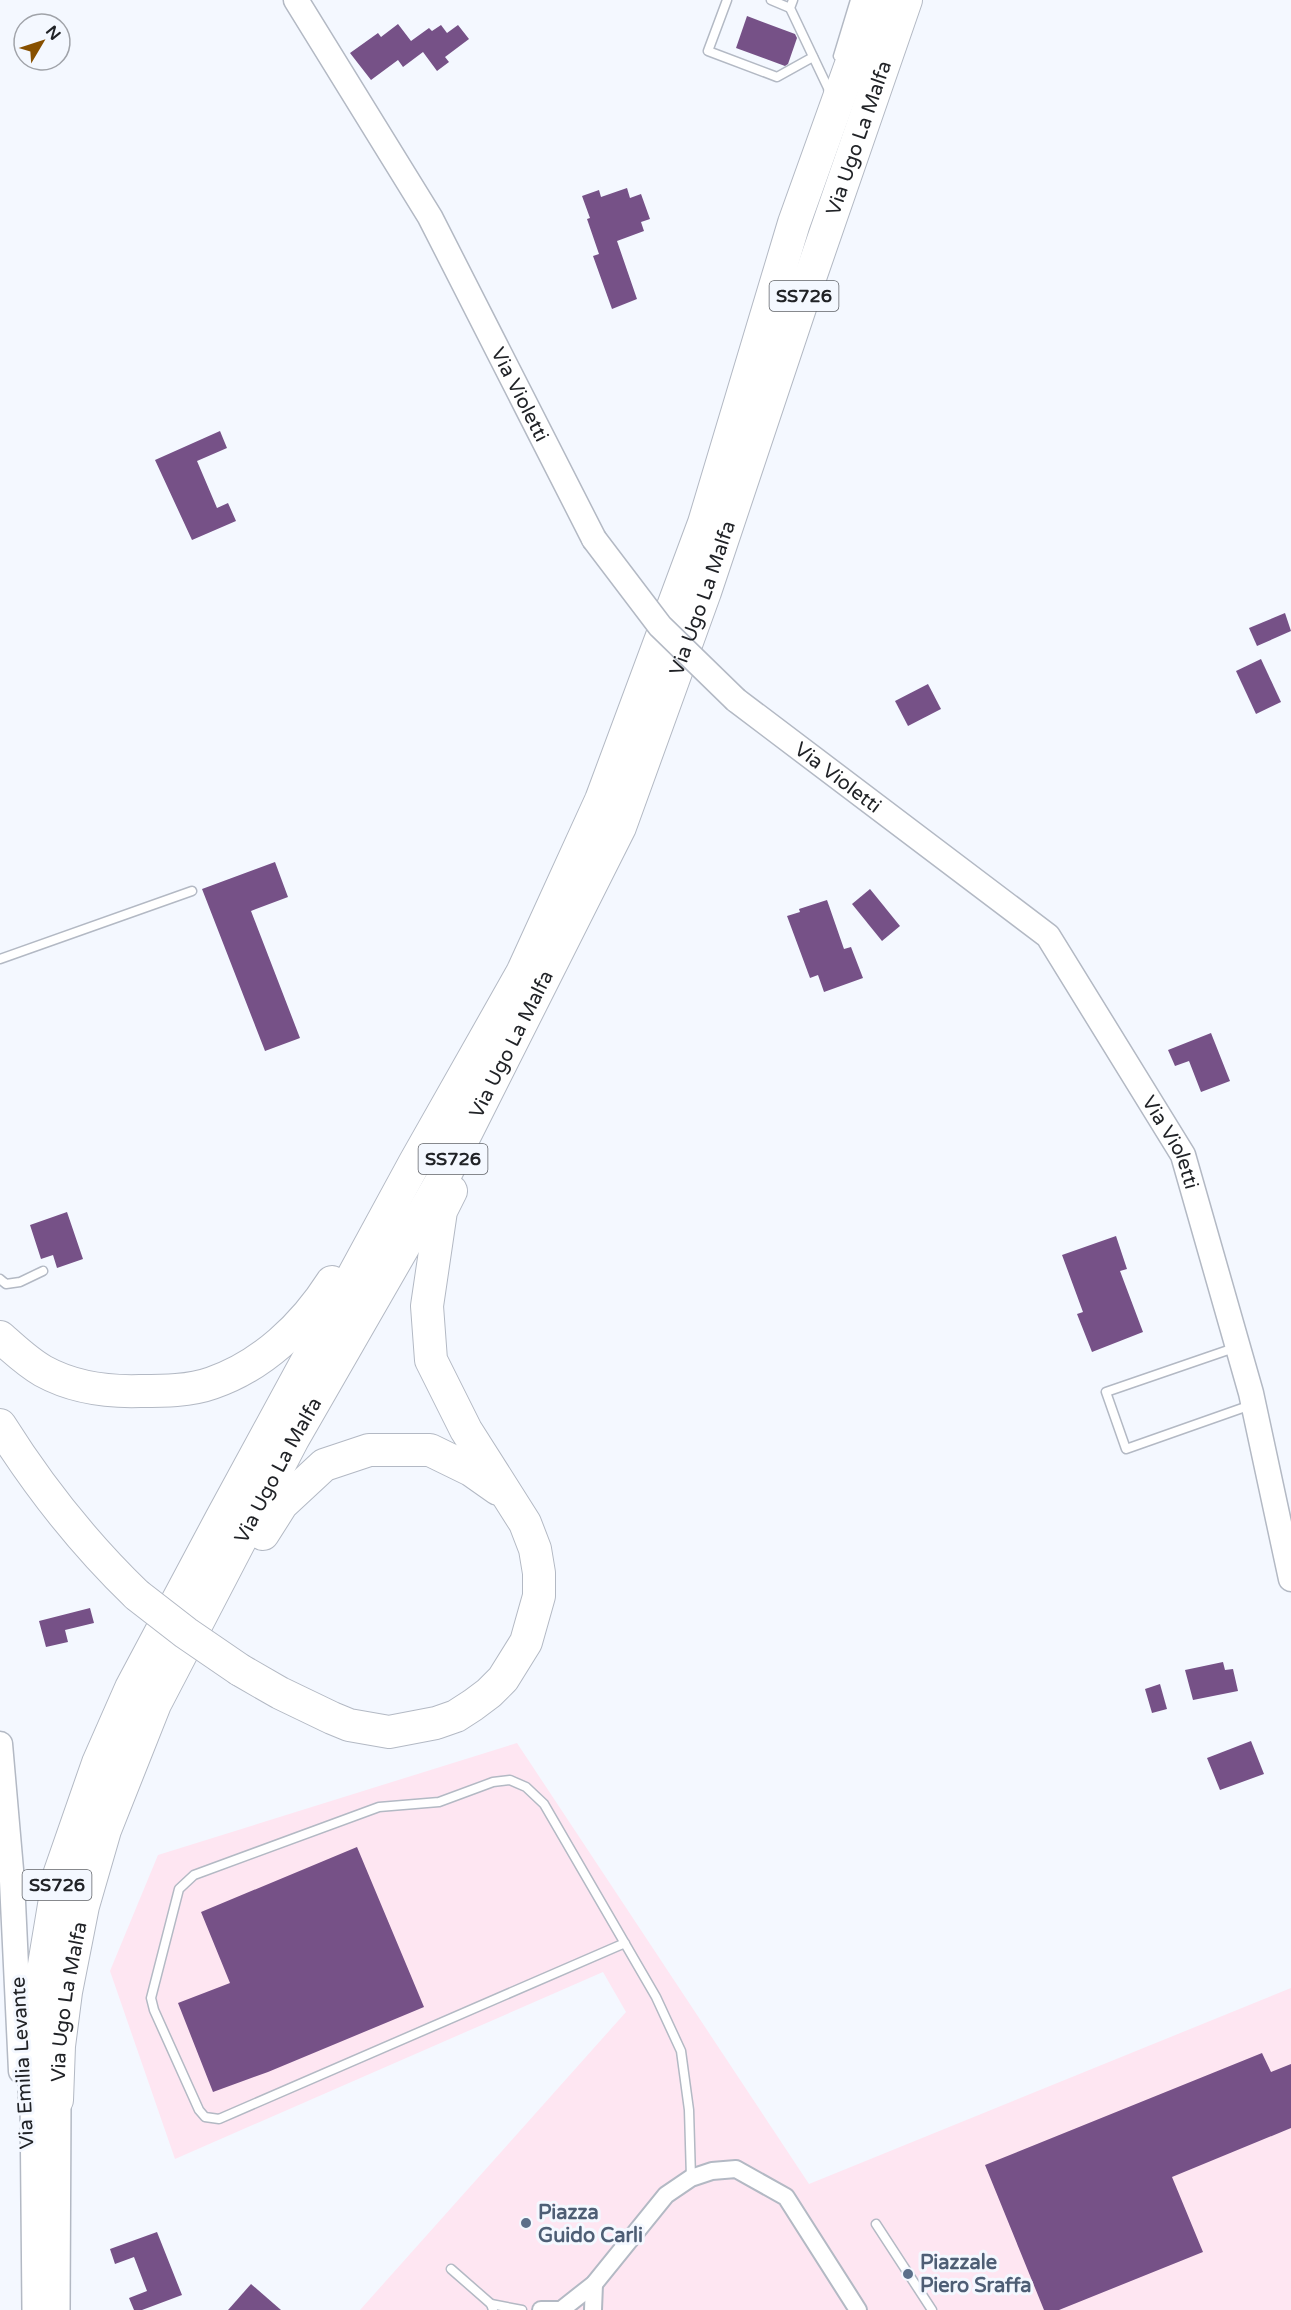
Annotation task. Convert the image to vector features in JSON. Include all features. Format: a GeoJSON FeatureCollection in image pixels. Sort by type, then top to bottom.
{"type":"FeatureCollection","features":[{"type":"Feature","properties":{"kind":"highway","name":"Via Ugo La Malfa"},"geometry":{"type":"LineString","coordinates":[[45,2097],[35,2041],[41,1983],[59,1875],[98,1763],[142,1666],[415,1162],[522,973],[601,800],[704,523],[794,223],[874,0]]}},
{"type":"Feature","properties":{"kind":"highway","name":"Via Ugo La Malfa"},"geometry":{"type":"LineString","coordinates":[[45,2097],[59,2046],[66,1992],[83,1906],[105,1830],[155,1704],[293,1439],[446,1173],[620,826],[705,592],[906,0]]}},
{"type":"Feature","properties":{"kind":"highway"},"geometry":{"type":"LineString","coordinates":[[0,1425],[62,1513],[111,1569],[137,1594],[186,1633],[240,1670],[315,1710],[349,1725],[389,1732],[411,1730],[456,1716],[489,1693],[515,1661],[526,1642],[539,1596],[539,1573],[535,1549],[525,1523],[466,1430],[431,1360],[427,1306],[441,1211],[606,878],[620,826]]}},
{"type":"Feature","properties":{"kind":"highway"},"geometry":{"type":"LineString","coordinates":[[0,1337],[44,1371],[83,1387],[128,1392],[168,1391],[211,1384],[248,1368],[285,1340],[321,1300],[349,1257],[392,1179],[415,1162]]}},
{"type":"Feature","properties":{"kind":"highway"},"geometry":{"type":"LineString","coordinates":[[155,1704],[282,1504],[324,1466],[369,1450],[430,1450],[471,1470],[513,1501]]}},
{"type":"Feature","properties":{"kind":"main road","name":"Via Ugo La Malfa"},"geometry":{"type":"LineString","coordinates":[[42,2305],[45,2097]]}},
{"type":"Feature","properties":{"kind":"street","name":"Via Violetti"},"geometry":{"type":"LineString","coordinates":[[296,0],[430,217],[594,539],[660,626],[736,700],[1048,936],[1183,1155],[1253,1405],[1291,1579]]}},
{"type":"Feature","properties":{"kind":"street","name":"Via Emilia Levante"},"geometry":{"type":"LineString","coordinates":[[0,1744],[16,1936],[21,2075],[42,2305]]}},
{"type":"Feature","properties":{"kind":"street"},"geometry":{"type":"LineString","coordinates":[[541,2310],[562,2310],[594,2284],[666,2195],[691,2178],[712,2170],[736,2169],[786,2198],[858,2310]]}},
{"type":"Feature","properties":{"kind":"street"},"geometry":{"type":"LineString","coordinates":[[593,2310],[594,2284]]}},
{"type":"Feature","properties":{"kind":"lane"},"geometry":{"type":"LineString","coordinates":[[727,0],[708,51],[777,77],[813,57]]}},
{"type":"Feature","properties":{"kind":"lane"},"geometry":{"type":"LineString","coordinates":[[764,322],[771,264],[830,105],[828,88],[792,4],[771,0]]}},
{"type":"Feature","properties":{"kind":"lane"},"geometry":{"type":"LineString","coordinates":[[835,66],[855,0]]}},
{"type":"Feature","properties":{"kind":"lane"},"geometry":{"type":"LineString","coordinates":[[828,88],[831,77]]}},
{"type":"Feature","properties":{"kind":"lane"},"geometry":{"type":"LineString","coordinates":[[0,958],[192,891]]}},
{"type":"Feature","properties":{"kind":"lane"},"geometry":{"type":"LineString","coordinates":[[0,1279],[6,1284],[20,1282],[43,1271]]}},
{"type":"Feature","properties":{"kind":"lane"},"geometry":{"type":"LineString","coordinates":[[1238,1347],[1106,1392],[1126,1449],[1253,1405]]}},
{"type":"Feature","properties":{"kind":"lane"},"geometry":{"type":"LineString","coordinates":[[625,1943],[219,2119],[205,2117],[199,2110],[154,2010],[151,1998],[179,1889],[194,1875],[379,1807],[439,1802],[494,1782],[510,1780],[526,1787],[544,1804],[625,1943],[656,1997],[681,2051],[689,2110],[691,2178]]}},
{"type":"Feature","properties":{"kind":"lane"},"geometry":{"type":"LineString","coordinates":[[876,2224],[932,2310]]}},
{"type":"Feature","properties":{"kind":"lane"},"geometry":{"type":"LineString","coordinates":[[451,2269],[492,2307],[522,2310]]}},
{"type":"Feature","properties":{"kind":"shaded area"},"geometry":{"type":"Polygon","coordinates":[[[517,1743],[809,2184],[1291,1988],[1291,2310],[360,2310],[626,2012],[603,1972],[175,2159],[110,1971],[158,1855],[517,1743]]]}},
{"type":"Feature","properties":{"kind":"building"},"geometry":{"type":"Polygon","coordinates":[[[747,16],[795,34],[797,38],[788,64],[785,66],[736,48],[747,16]]]}},
{"type":"Feature","properties":{"kind":"building"},"geometry":{"type":"Polygon","coordinates":[[[398,24],[411,41],[429,28],[432,31],[441,25],[447,33],[458,25],[469,39],[445,57],[449,62],[437,71],[423,52],[403,67],[398,60],[371,80],[350,53],[378,33],[381,37],[398,24]]]}},
{"type":"Feature","properties":{"kind":"building"},"geometry":{"type":"Polygon","coordinates":[[[627,188],[630,198],[641,194],[650,219],[641,222],[644,231],[617,241],[637,299],[612,309],[593,256],[599,254],[582,196],[599,190],[601,197],[627,188]]]}},
{"type":"Feature","properties":{"kind":"building"},"geometry":{"type":"Polygon","coordinates":[[[220,431],[227,448],[197,461],[217,508],[228,503],[236,521],[192,540],[155,460],[220,431]]]}},
{"type":"Feature","properties":{"kind":"building"},"geometry":{"type":"Polygon","coordinates":[[[1285,613],[1291,631],[1257,646],[1249,628],[1285,613]]]}},
{"type":"Feature","properties":{"kind":"building"},"geometry":{"type":"Polygon","coordinates":[[[1261,659],[1281,702],[1256,714],[1236,671],[1261,659]]]}},
{"type":"Feature","properties":{"kind":"building"},"geometry":{"type":"Polygon","coordinates":[[[928,684],[941,709],[908,726],[895,701],[928,684]]]}},
{"type":"Feature","properties":{"kind":"building"},"geometry":{"type":"Polygon","coordinates":[[[275,862],[288,897],[251,911],[300,1038],[265,1051],[202,889],[275,862]]]}},
{"type":"Feature","properties":{"kind":"building"},"geometry":{"type":"Polygon","coordinates":[[[870,889],[900,926],[882,941],[852,904],[870,889]]]}},
{"type":"Feature","properties":{"kind":"building"},"geometry":{"type":"Polygon","coordinates":[[[827,900],[844,949],[851,947],[863,978],[824,992],[818,975],[810,978],[787,916],[800,912],[799,909],[827,900]]]}},
{"type":"Feature","properties":{"kind":"building"},"geometry":{"type":"Polygon","coordinates":[[[1211,1033],[1230,1081],[1201,1092],[1189,1061],[1175,1066],[1168,1050],[1211,1033]]]}},
{"type":"Feature","properties":{"kind":"building"},"geometry":{"type":"Polygon","coordinates":[[[67,1212],[83,1259],[57,1268],[53,1255],[41,1259],[30,1225],[67,1212]]]}},
{"type":"Feature","properties":{"kind":"building"},"geometry":{"type":"Polygon","coordinates":[[[1116,1236],[1127,1269],[1120,1271],[1143,1332],[1092,1352],[1077,1314],[1083,1312],[1062,1255],[1116,1236]]]}},
{"type":"Feature","properties":{"kind":"building"},"geometry":{"type":"Polygon","coordinates":[[[90,1608],[94,1623],[65,1630],[68,1642],[46,1647],[39,1621],[90,1608]]]}},
{"type":"Feature","properties":{"kind":"building"},"geometry":{"type":"Polygon","coordinates":[[[1223,1662],[1225,1670],[1233,1669],[1238,1691],[1193,1700],[1185,1670],[1223,1662]]]}},
{"type":"Feature","properties":{"kind":"building"},"geometry":{"type":"Polygon","coordinates":[[[1160,1684],[1167,1709],[1152,1713],[1145,1689],[1160,1684]]]}},
{"type":"Feature","properties":{"kind":"building"},"geometry":{"type":"Polygon","coordinates":[[[1251,1741],[1264,1774],[1220,1790],[1207,1758],[1251,1741]]]}},
{"type":"Feature","properties":{"kind":"building"},"geometry":{"type":"Polygon","coordinates":[[[357,1847],[424,2007],[268,2072],[213,2092],[178,2003],[230,1983],[201,1912],[357,1847]]]}},
{"type":"Feature","properties":{"kind":"building"},"geometry":{"type":"Polygon","coordinates":[[[1262,2053],[1271,2072],[1291,2064],[1291,2128],[1172,2177],[1203,2252],[1059,2310],[1044,2310],[985,2165],[1262,2053]]]}},
{"type":"Feature","properties":{"kind":"building"},"geometry":{"type":"Polygon","coordinates":[[[157,2232],[182,2295],[142,2310],[134,2310],[129,2298],[147,2291],[134,2257],[115,2264],[110,2249],[157,2232]]]}},
{"type":"Feature","properties":{"kind":"building"},"geometry":{"type":"Polygon","coordinates":[[[251,2284],[281,2310],[228,2310],[251,2284]]]}},
{"type":"Feature","properties":{"kind":"place","name":"Piazza Guido Carli"},"geometry":{"type":"Point","coordinates":[526,2223]}},
{"type":"Feature","properties":{"kind":"place","name":"Piazzale Piero Sraffa"},"geometry":{"type":"Point","coordinates":[908,2274]}}]}
